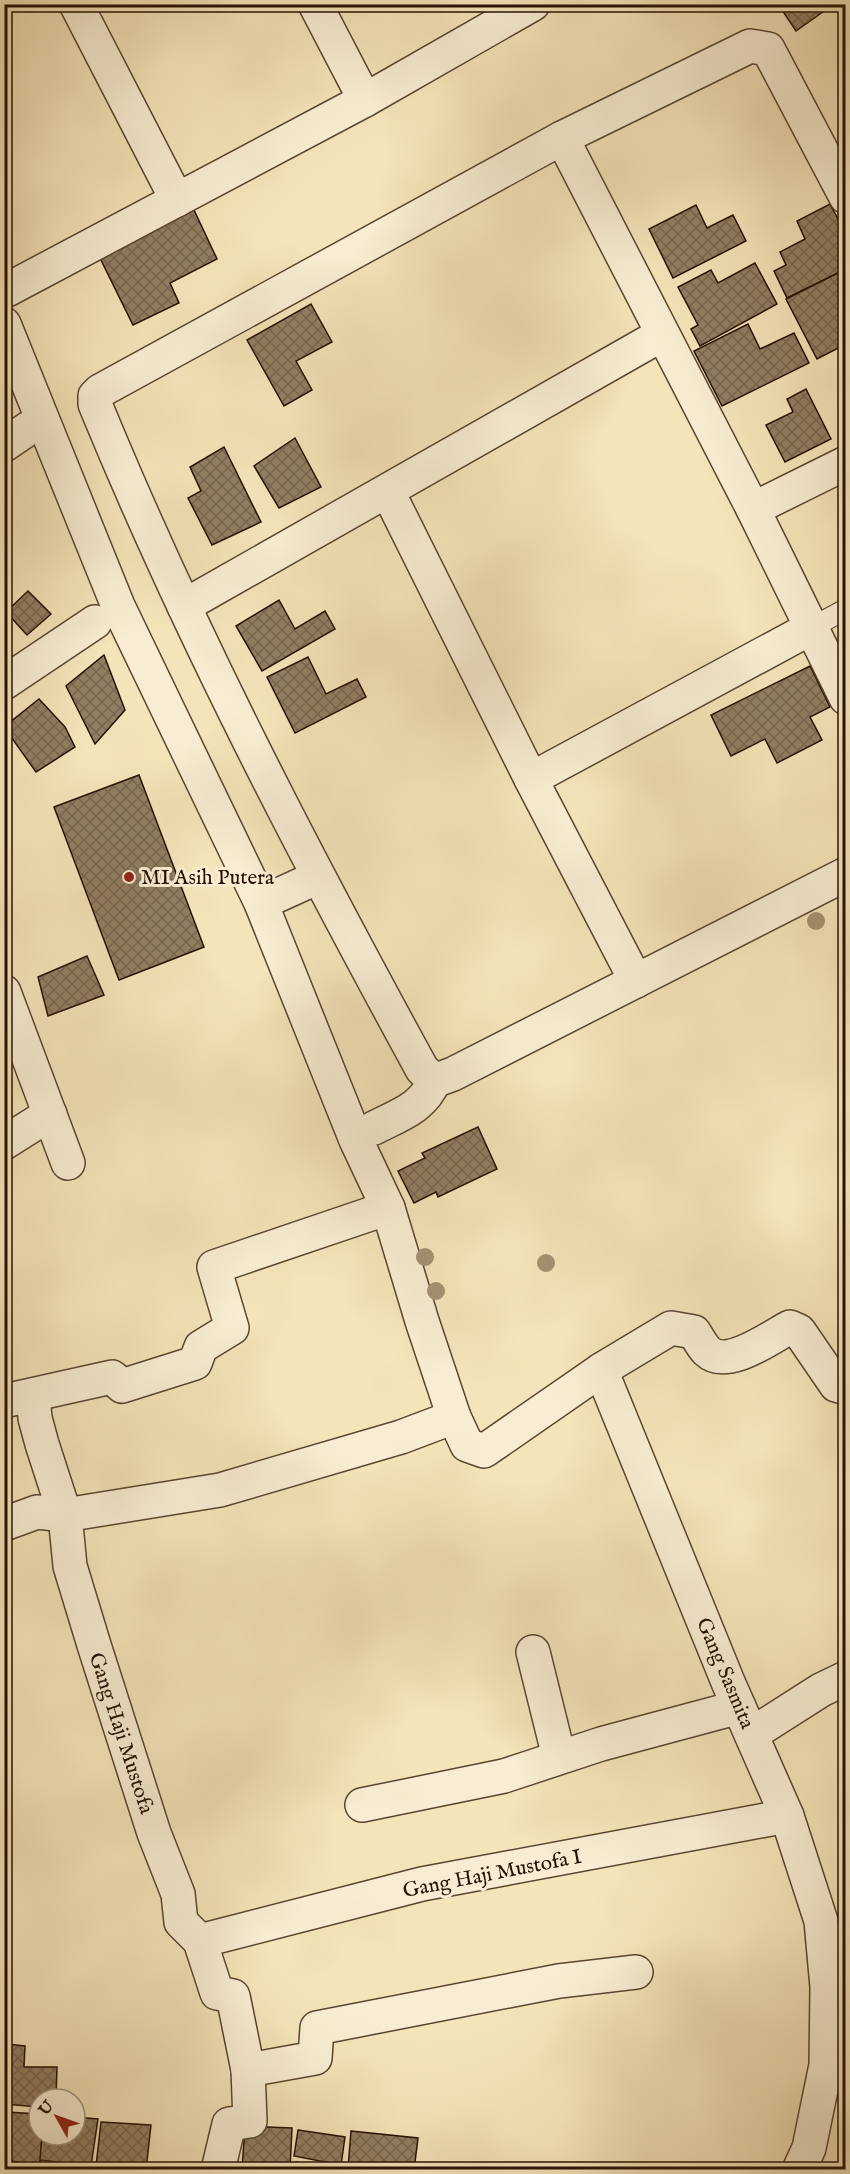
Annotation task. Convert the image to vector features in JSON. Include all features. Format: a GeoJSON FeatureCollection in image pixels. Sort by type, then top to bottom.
{"type":"FeatureCollection","features":[{"type":"Feature","properties":{"kind":"street"},"geometry":{"type":"LineString","coordinates":[[76,4],[177,200]]}},
{"type":"Feature","properties":{"kind":"street"},"geometry":{"type":"LineString","coordinates":[[315,4],[365,100]]}},
{"type":"Feature","properties":{"kind":"street"},"geometry":{"type":"LineString","coordinates":[[7,290],[365,100],[533,4]]}},
{"type":"Feature","properties":{"kind":"street"},"geometry":{"type":"LineString","coordinates":[[434,1081],[422,1069],[318,877],[184,606],[126,479],[95,404],[95,396],[100,391],[562,138],[750,46],[768,49],[846,196]]}},
{"type":"Feature","properties":{"kind":"street"},"geometry":{"type":"LineString","coordinates":[[562,138],[661,335],[753,509],[846,698]]}},
{"type":"Feature","properties":{"kind":"street"},"geometry":{"type":"LineString","coordinates":[[4,324],[118,606],[261,903],[356,1140],[388,1208],[454,1417],[468,1445],[484,1451],[602,1370],[672,1328],[694,1332],[707,1352],[718,1358],[738,1355],[790,1327],[799,1332],[836,1385],[846,1388]]}},
{"type":"Feature","properties":{"kind":"street"},"geometry":{"type":"LineString","coordinates":[[184,606],[661,335]]}},
{"type":"Feature","properties":{"kind":"street"},"geometry":{"type":"LineString","coordinates":[[753,509],[846,463]]}},
{"type":"Feature","properties":{"kind":"street"},"geometry":{"type":"LineString","coordinates":[[388,492],[531,779],[636,981]]}},
{"type":"Feature","properties":{"kind":"street"},"geometry":{"type":"LineString","coordinates":[[4,683],[95,622]]}},
{"type":"Feature","properties":{"kind":"street"},"geometry":{"type":"LineString","coordinates":[[531,779],[811,628]]}},
{"type":"Feature","properties":{"kind":"street"},"geometry":{"type":"LineString","coordinates":[[374,1128],[413,1108],[426,1096],[434,1081],[453,1074],[846,874]]}},
{"type":"Feature","properties":{"kind":"street"},"geometry":{"type":"LineString","coordinates":[[261,903],[318,877]]}},
{"type":"Feature","properties":{"kind":"street"},"geometry":{"type":"LineString","coordinates":[[4,992],[68,1163]]}},
{"type":"Feature","properties":{"kind":"street"},"geometry":{"type":"LineString","coordinates":[[4,1143],[50,1114]]}},
{"type":"Feature","properties":{"kind":"street"},"geometry":{"type":"LineString","coordinates":[[19,1398],[112,1377],[122,1386],[195,1364],[201,1347],[232,1328],[214,1267],[388,1208]]}},
{"type":"Feature","properties":{"kind":"street","name":"Gang Sasmita"},"geometry":{"type":"LineString","coordinates":[[602,1370],[787,1816],[821,1921],[828,1987],[826,2065],[809,2148],[799,2169]]}},
{"type":"Feature","properties":{"kind":"street","name":"Gang Haji Mustofa"},"geometry":{"type":"LineString","coordinates":[[19,1398],[35,1418],[64,1515],[70,1566],[154,1833],[178,1894],[181,1922],[200,1941]]}},
{"type":"Feature","properties":{"kind":"street"},"geometry":{"type":"LineString","coordinates":[[4,1524],[37,1512],[64,1515],[220,1490],[401,1437],[454,1417]]}},
{"type":"Feature","properties":{"kind":"street"},"geometry":{"type":"LineString","coordinates":[[533,1652],[559,1757]]}},
{"type":"Feature","properties":{"kind":"street"},"geometry":{"type":"LineString","coordinates":[[362,1805],[504,1776],[559,1757],[746,1721],[846,1678]]}},
{"type":"Feature","properties":{"kind":"street","name":"Gang Haji Mustofa I"},"geometry":{"type":"LineString","coordinates":[[200,1941],[422,1884],[787,1816]]}},
{"type":"Feature","properties":{"kind":"street"},"geometry":{"type":"LineString","coordinates":[[200,1941],[217,1992],[233,1996],[248,2070],[250,2121],[229,2124],[218,2169]]}},
{"type":"Feature","properties":{"kind":"street"},"geometry":{"type":"LineString","coordinates":[[248,2070],[315,2058],[317,2028],[558,1981],[636,1972]]}},
{"type":"Feature","properties":{"kind":"lane"},"geometry":{"type":"LineString","coordinates":[[811,628],[846,609]]}},
{"type":"Feature","properties":{"kind":"building"},"geometry":{"type":"Polygon","coordinates":[[[778,4],[834,4],[796,31],[778,4]]]}},
{"type":"Feature","properties":{"kind":"building"},"geometry":{"type":"Polygon","coordinates":[[[830,204],[846,234],[846,269],[787,298],[774,271],[786,265],[780,252],[805,239],[797,221],[830,204]]]}},
{"type":"Feature","properties":{"kind":"building"},"geometry":{"type":"Polygon","coordinates":[[[696,205],[707,228],[733,215],[746,241],[673,278],[649,229],[696,205]]]}},
{"type":"Feature","properties":{"kind":"building"},"geometry":{"type":"Polygon","coordinates":[[[194,210],[217,259],[170,283],[179,303],[133,325],[99,256],[194,210]]]}},
{"type":"Feature","properties":{"kind":"building"},"geometry":{"type":"Polygon","coordinates":[[[755,263],[777,304],[700,346],[691,329],[698,325],[678,287],[711,270],[718,283],[755,263]]]}},
{"type":"Feature","properties":{"kind":"building"},"geometry":{"type":"Polygon","coordinates":[[[846,269],[846,344],[817,359],[786,299],[846,269]]]}},
{"type":"Feature","properties":{"kind":"building"},"geometry":{"type":"Polygon","coordinates":[[[311,304],[332,342],[296,361],[312,390],[284,406],[247,340],[311,304]]]}},
{"type":"Feature","properties":{"kind":"building"},"geometry":{"type":"Polygon","coordinates":[[[748,324],[760,349],[794,333],[809,363],[722,406],[694,351],[748,324]]]}},
{"type":"Feature","properties":{"kind":"building"},"geometry":{"type":"Polygon","coordinates":[[[806,389],[831,439],[785,462],[766,425],[793,412],[787,399],[806,389]]]}},
{"type":"Feature","properties":{"kind":"building"},"geometry":{"type":"Polygon","coordinates":[[[295,438],[321,487],[279,508],[254,466],[295,438]]]}},
{"type":"Feature","properties":{"kind":"building"},"geometry":{"type":"Polygon","coordinates":[[[224,447],[261,522],[212,545],[188,498],[201,491],[190,467],[224,447]]]}},
{"type":"Feature","properties":{"kind":"building"},"geometry":{"type":"Polygon","coordinates":[[[28,591],[51,614],[27,635],[6,612],[28,591]]]}},
{"type":"Feature","properties":{"kind":"building"},"geometry":{"type":"Polygon","coordinates":[[[279,600],[295,629],[325,611],[335,629],[262,671],[236,626],[279,600]]]}},
{"type":"Feature","properties":{"kind":"building"},"geometry":{"type":"Polygon","coordinates":[[[104,655],[125,710],[95,744],[66,686],[104,655]]]}},
{"type":"Feature","properties":{"kind":"building"},"geometry":{"type":"Polygon","coordinates":[[[308,657],[326,694],[357,679],[366,697],[295,733],[267,677],[308,657]]]}},
{"type":"Feature","properties":{"kind":"building"},"geometry":{"type":"Polygon","coordinates":[[[810,666],[830,707],[810,717],[822,740],[777,763],[765,739],[731,756],[711,715],[810,666]]]}},
{"type":"Feature","properties":{"kind":"building"},"geometry":{"type":"Polygon","coordinates":[[[39,699],[65,727],[75,747],[36,772],[4,727],[39,699]]]}},
{"type":"Feature","properties":{"kind":"building","name":"MI Asih Putera"},"geometry":{"type":"Polygon","coordinates":[[[139,775],[204,947],[119,980],[54,807],[139,775]]]}},
{"type":"Feature","properties":{"kind":"building"},"geometry":{"type":"Polygon","coordinates":[[[87,956],[104,995],[48,1016],[38,977],[87,956]]]}},
{"type":"Feature","properties":{"kind":"building"},"geometry":{"type":"Polygon","coordinates":[[[478,1127],[497,1169],[438,1197],[436,1192],[414,1203],[398,1171],[425,1158],[422,1153],[478,1127]]]}},
{"type":"Feature","properties":{"kind":"building"},"geometry":{"type":"Polygon","coordinates":[[[6,2044],[25,2046],[24,2067],[57,2067],[56,2087],[27,2087],[27,2106],[4,2104],[6,2044]]]}},
{"type":"Feature","properties":{"kind":"building"},"geometry":{"type":"Polygon","coordinates":[[[7,2112],[27,2113],[27,2147],[41,2147],[40,2165],[4,2160],[7,2112]]]}},
{"type":"Feature","properties":{"kind":"building"},"geometry":{"type":"Polygon","coordinates":[[[87,2118],[98,2119],[91,2166],[40,2160],[41,2147],[87,2147],[87,2118]]]}},
{"type":"Feature","properties":{"kind":"building"},"geometry":{"type":"Polygon","coordinates":[[[101,2122],[151,2125],[146,2170],[96,2166],[101,2122]]]}},
{"type":"Feature","properties":{"kind":"building"},"geometry":{"type":"Polygon","coordinates":[[[245,2126],[292,2128],[290,2170],[242,2170],[245,2126]]]}},
{"type":"Feature","properties":{"kind":"building"},"geometry":{"type":"Polygon","coordinates":[[[298,2130],[345,2137],[341,2165],[294,2156],[298,2130]]]}},
{"type":"Feature","properties":{"kind":"building"},"geometry":{"type":"Polygon","coordinates":[[[351,2131],[418,2138],[414,2170],[348,2168],[351,2131]]]}},
{"type":"Feature","properties":{"kind":"building"},"geometry":{"type":"Polygon","coordinates":[[[296,2162],[344,2170],[295,2170],[296,2162]]]}},
{"type":"Feature","properties":{"kind":"place","name":"MI Asih Putera"},"geometry":{"type":"Point","coordinates":[129,877]}}]}
